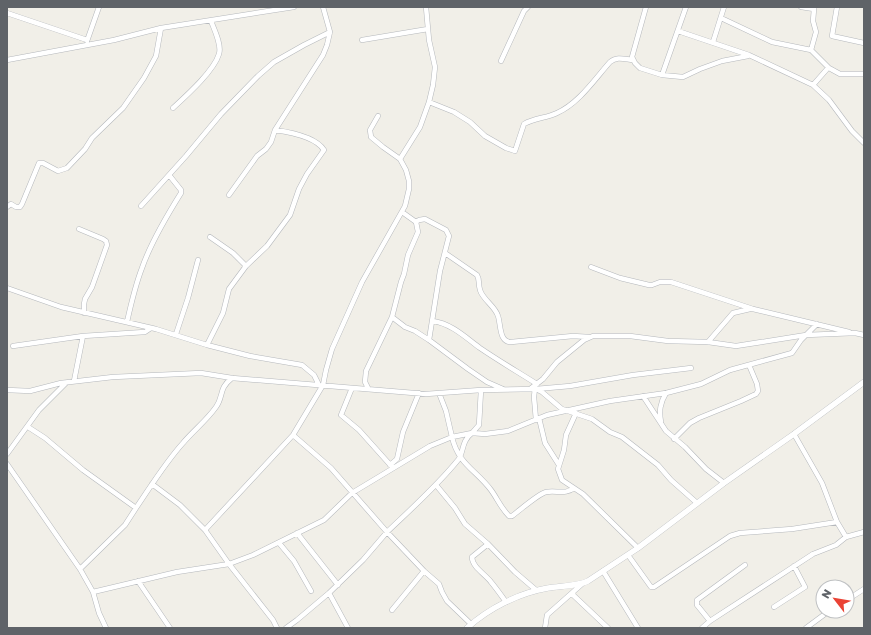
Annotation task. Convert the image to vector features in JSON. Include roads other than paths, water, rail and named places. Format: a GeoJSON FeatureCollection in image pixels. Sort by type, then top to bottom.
{"type":"FeatureCollection","features":[{"type":"Feature","properties":{"kind":"street"},"geometry":{"type":"LineString","coordinates":[[86,42],[99,7]]}},
{"type":"Feature","properties":{"kind":"street"},"geometry":{"type":"LineString","coordinates":[[7,60],[86,42],[114,40],[161,28],[294,7]]}},
{"type":"Feature","properties":{"kind":"street"},"geometry":{"type":"LineString","coordinates":[[229,195],[257,156],[266,149],[271,142],[275,130],[323,55],[330,32],[323,7]]}},
{"type":"Feature","properties":{"kind":"street"},"geometry":{"type":"LineString","coordinates":[[400,159],[420,127],[429,102],[435,67],[431,52],[426,7]]}},
{"type":"Feature","properties":{"kind":"street"},"geometry":{"type":"LineString","coordinates":[[501,62],[524,11],[528,7]]}},
{"type":"Feature","properties":{"kind":"street"},"geometry":{"type":"LineString","coordinates":[[646,7],[632,57],[640,68],[662,74],[683,77],[722,61],[749,55]]}},
{"type":"Feature","properties":{"kind":"street"},"geometry":{"type":"LineString","coordinates":[[662,74],[686,7]]}},
{"type":"Feature","properties":{"kind":"street"},"geometry":{"type":"LineString","coordinates":[[713,42],[724,7]]}},
{"type":"Feature","properties":{"kind":"street"},"geometry":{"type":"LineString","coordinates":[[801,7],[814,8],[813,21],[816,32],[811,50]]}},
{"type":"Feature","properties":{"kind":"street"},"geometry":{"type":"LineString","coordinates":[[837,7],[832,36],[864,43]]}},
{"type":"Feature","properties":{"kind":"street"},"geometry":{"type":"LineString","coordinates":[[7,13],[86,42]]}},
{"type":"Feature","properties":{"kind":"street"},"geometry":{"type":"LineString","coordinates":[[721,18],[772,42],[811,50],[828,68],[841,74],[864,74]]}},
{"type":"Feature","properties":{"kind":"street"},"geometry":{"type":"LineString","coordinates":[[173,108],[201,82],[220,53],[217,37],[210,21]]}},
{"type":"Feature","properties":{"kind":"street"},"geometry":{"type":"LineString","coordinates":[[7,206],[11,204],[16,207],[20,207],[39,163],[43,163],[58,171],[67,168],[85,149],[92,138],[124,108],[144,78],[156,56],[161,28]]}},
{"type":"Feature","properties":{"kind":"street"},"geometry":{"type":"LineString","coordinates":[[362,40],[428,28]]}},
{"type":"Feature","properties":{"kind":"street"},"geometry":{"type":"LineString","coordinates":[[678,31],[749,55],[814,85],[829,100],[852,131],[864,143]]}},
{"type":"Feature","properties":{"kind":"street"},"geometry":{"type":"LineString","coordinates":[[141,206],[221,114],[258,76],[274,62],[330,32]]}},
{"type":"Feature","properties":{"kind":"street"},"geometry":{"type":"LineString","coordinates":[[429,102],[454,112],[470,122],[485,136],[506,148],[515,151],[524,124],[558,113],[576,100],[584,93],[614,58],[633,60]]}},
{"type":"Feature","properties":{"kind":"street"},"geometry":{"type":"LineString","coordinates":[[814,85],[828,68]]}},
{"type":"Feature","properties":{"kind":"street"},"geometry":{"type":"LineString","coordinates":[[206,530],[293,435],[321,385],[332,349],[362,282],[402,212],[407,199],[409,181],[406,170],[400,159],[383,148],[371,137],[370,130],[378,116]]}},
{"type":"Feature","properties":{"kind":"street"},"geometry":{"type":"LineString","coordinates":[[207,345],[223,313],[229,289],[246,266],[267,246],[290,215],[299,189],[324,150],[322,147],[304,136],[275,130]]}},
{"type":"Feature","properties":{"kind":"street"},"geometry":{"type":"LineString","coordinates":[[127,322],[137,282],[148,252],[181,193],[181,190],[169,175]]}},
{"type":"Feature","properties":{"kind":"street"},"geometry":{"type":"LineString","coordinates":[[368,388],[365,382],[366,371],[392,317],[408,255],[412,244],[418,235],[416,222],[402,212]]}},
{"type":"Feature","properties":{"kind":"street"},"geometry":{"type":"LineString","coordinates":[[416,222],[424,219],[446,230],[449,238],[440,271],[429,340]]}},
{"type":"Feature","properties":{"kind":"street"},"geometry":{"type":"LineString","coordinates":[[78,229],[103,239],[106,241],[107,245],[92,287],[85,299],[84,313]]}},
{"type":"Feature","properties":{"kind":"street"},"geometry":{"type":"LineString","coordinates":[[210,237],[233,253],[246,266]]}},
{"type":"Feature","properties":{"kind":"street"},"geometry":{"type":"LineString","coordinates":[[445,253],[477,274],[479,278],[479,289],[496,311],[500,322],[502,339],[510,342],[573,336],[630,336],[668,341],[708,342],[736,346],[806,335],[855,333]]}},
{"type":"Feature","properties":{"kind":"street"},"geometry":{"type":"LineString","coordinates":[[176,334],[188,298],[198,260]]}},
{"type":"Feature","properties":{"kind":"street"},"geometry":{"type":"LineString","coordinates":[[591,267],[620,278],[648,285],[660,282],[672,282],[753,309],[864,335]]}},
{"type":"Feature","properties":{"kind":"street"},"geometry":{"type":"LineString","coordinates":[[7,288],[61,307],[176,334],[207,345],[250,356],[302,365],[314,375],[321,385]]}},
{"type":"Feature","properties":{"kind":"street"},"geometry":{"type":"LineString","coordinates":[[708,342],[733,313],[753,309]]}},
{"type":"Feature","properties":{"kind":"street"},"geometry":{"type":"LineString","coordinates":[[392,317],[405,327],[415,331],[429,340],[487,382],[504,390]]}},
{"type":"Feature","properties":{"kind":"street"},"geometry":{"type":"LineString","coordinates":[[433,321],[446,324],[453,328],[566,411],[592,419],[610,432],[622,437],[658,465],[671,480],[696,503]]}},
{"type":"Feature","properties":{"kind":"street"},"geometry":{"type":"LineString","coordinates":[[93,592],[177,572],[230,564],[279,543],[324,520],[352,493],[392,466],[430,446],[452,437],[472,433],[485,434],[508,431],[547,415],[610,401],[666,393],[701,384],[730,370],[792,353],[817,324]]}},
{"type":"Feature","properties":{"kind":"street"},"geometry":{"type":"LineString","coordinates":[[13,346],[82,336],[145,332],[151,328]]}},
{"type":"Feature","properties":{"kind":"street"},"geometry":{"type":"LineString","coordinates":[[74,382],[82,336]]}},
{"type":"Feature","properties":{"kind":"street"},"geometry":{"type":"LineString","coordinates":[[559,465],[544,443],[534,397],[534,387],[557,362],[589,337]]}},
{"type":"Feature","properties":{"kind":"street"},"geometry":{"type":"LineString","coordinates":[[674,439],[690,423],[699,418],[756,394],[758,391],[757,384],[749,364]]}},
{"type":"Feature","properties":{"kind":"street"},"geometry":{"type":"LineString","coordinates":[[7,390],[30,391],[66,383],[113,377],[201,373],[232,378],[419,393],[570,386],[633,375],[691,368]]}},
{"type":"Feature","properties":{"kind":"street"},"geometry":{"type":"LineString","coordinates":[[80,569],[125,525],[152,484],[182,443],[216,407],[221,391],[227,382],[232,378]]}},
{"type":"Feature","properties":{"kind":"street"},"geometry":{"type":"LineString","coordinates":[[545,628],[547,615],[582,584],[638,548],[696,503],[794,434],[864,382]]}},
{"type":"Feature","properties":{"kind":"street"},"geometry":{"type":"LineString","coordinates":[[7,454],[39,410],[66,383]]}},
{"type":"Feature","properties":{"kind":"street"},"geometry":{"type":"LineString","coordinates":[[352,388],[341,415],[359,430],[392,466]]}},
{"type":"Feature","properties":{"kind":"street"},"geometry":{"type":"LineString","coordinates":[[286,628],[329,593],[387,532],[436,485],[460,458],[461,451],[466,440],[480,423],[481,390]]}},
{"type":"Feature","properties":{"kind":"street"},"geometry":{"type":"LineString","coordinates":[[439,392],[446,411],[454,448],[460,458],[491,490],[509,516],[512,516],[546,492],[559,493],[572,490],[574,488]]}},
{"type":"Feature","properties":{"kind":"street"},"geometry":{"type":"LineString","coordinates":[[392,466],[397,460],[403,432],[419,393]]}},
{"type":"Feature","properties":{"kind":"street"},"geometry":{"type":"LineString","coordinates":[[661,423],[661,403],[666,393]]}},
{"type":"Feature","properties":{"kind":"street"},"geometry":{"type":"LineString","coordinates":[[643,396],[674,439],[685,447],[724,483]]}},
{"type":"Feature","properties":{"kind":"street"},"geometry":{"type":"LineString","coordinates":[[576,414],[566,435],[564,450],[558,472],[562,480],[583,494],[638,548]]}},
{"type":"Feature","properties":{"kind":"street"},"geometry":{"type":"LineString","coordinates":[[28,427],[45,438],[83,470],[136,508]]}},
{"type":"Feature","properties":{"kind":"street"},"geometry":{"type":"LineString","coordinates":[[794,434],[822,483],[837,522],[846,537]]}},
{"type":"Feature","properties":{"kind":"street"},"geometry":{"type":"LineString","coordinates":[[293,435],[331,468],[387,532],[424,571],[439,584],[447,601],[469,626],[506,602],[536,590],[563,585],[582,584]]}},
{"type":"Feature","properties":{"kind":"street"},"geometry":{"type":"LineString","coordinates":[[7,464],[80,569],[93,592],[99,613],[106,628]]}},
{"type":"Feature","properties":{"kind":"street"},"geometry":{"type":"LineString","coordinates":[[152,484],[180,504],[206,530],[273,620],[277,628]]}},
{"type":"Feature","properties":{"kind":"street"},"geometry":{"type":"LineString","coordinates":[[436,485],[455,508],[465,524],[536,590]]}},
{"type":"Feature","properties":{"kind":"street"},"geometry":{"type":"LineString","coordinates":[[628,555],[651,587],[654,587],[730,536],[740,533],[792,529],[837,522]]}},
{"type":"Feature","properties":{"kind":"street"},"geometry":{"type":"LineString","coordinates":[[702,628],[710,621],[814,554],[836,545],[846,537],[864,532]]}},
{"type":"Feature","properties":{"kind":"street"},"geometry":{"type":"LineString","coordinates":[[297,533],[338,584]]}},
{"type":"Feature","properties":{"kind":"street"},"geometry":{"type":"LineString","coordinates":[[279,543],[294,561],[311,591]]}},
{"type":"Feature","properties":{"kind":"street"},"geometry":{"type":"LineString","coordinates":[[488,544],[471,559],[506,602]]}},
{"type":"Feature","properties":{"kind":"street"},"geometry":{"type":"LineString","coordinates":[[710,621],[697,605],[697,600],[745,565]]}},
{"type":"Feature","properties":{"kind":"street"},"geometry":{"type":"LineString","coordinates":[[774,607],[805,587],[794,566]]}},
{"type":"Feature","properties":{"kind":"street"},"geometry":{"type":"LineString","coordinates":[[392,610],[424,571]]}},
{"type":"Feature","properties":{"kind":"street"},"geometry":{"type":"LineString","coordinates":[[603,571],[638,628]]}},
{"type":"Feature","properties":{"kind":"street"},"geometry":{"type":"LineString","coordinates":[[138,581],[170,628]]}},
{"type":"Feature","properties":{"kind":"street"},"geometry":{"type":"LineString","coordinates":[[563,585],[568,588],[571,595],[608,628]]}},
{"type":"Feature","properties":{"kind":"street"},"geometry":{"type":"LineString","coordinates":[[855,595],[864,589]]}},
{"type":"Feature","properties":{"kind":"street"},"geometry":{"type":"LineString","coordinates":[[329,593],[348,628]]}},
{"type":"Feature","properties":{"kind":"street"},"geometry":{"type":"LineString","coordinates":[[806,628],[818,619]]}}]}
